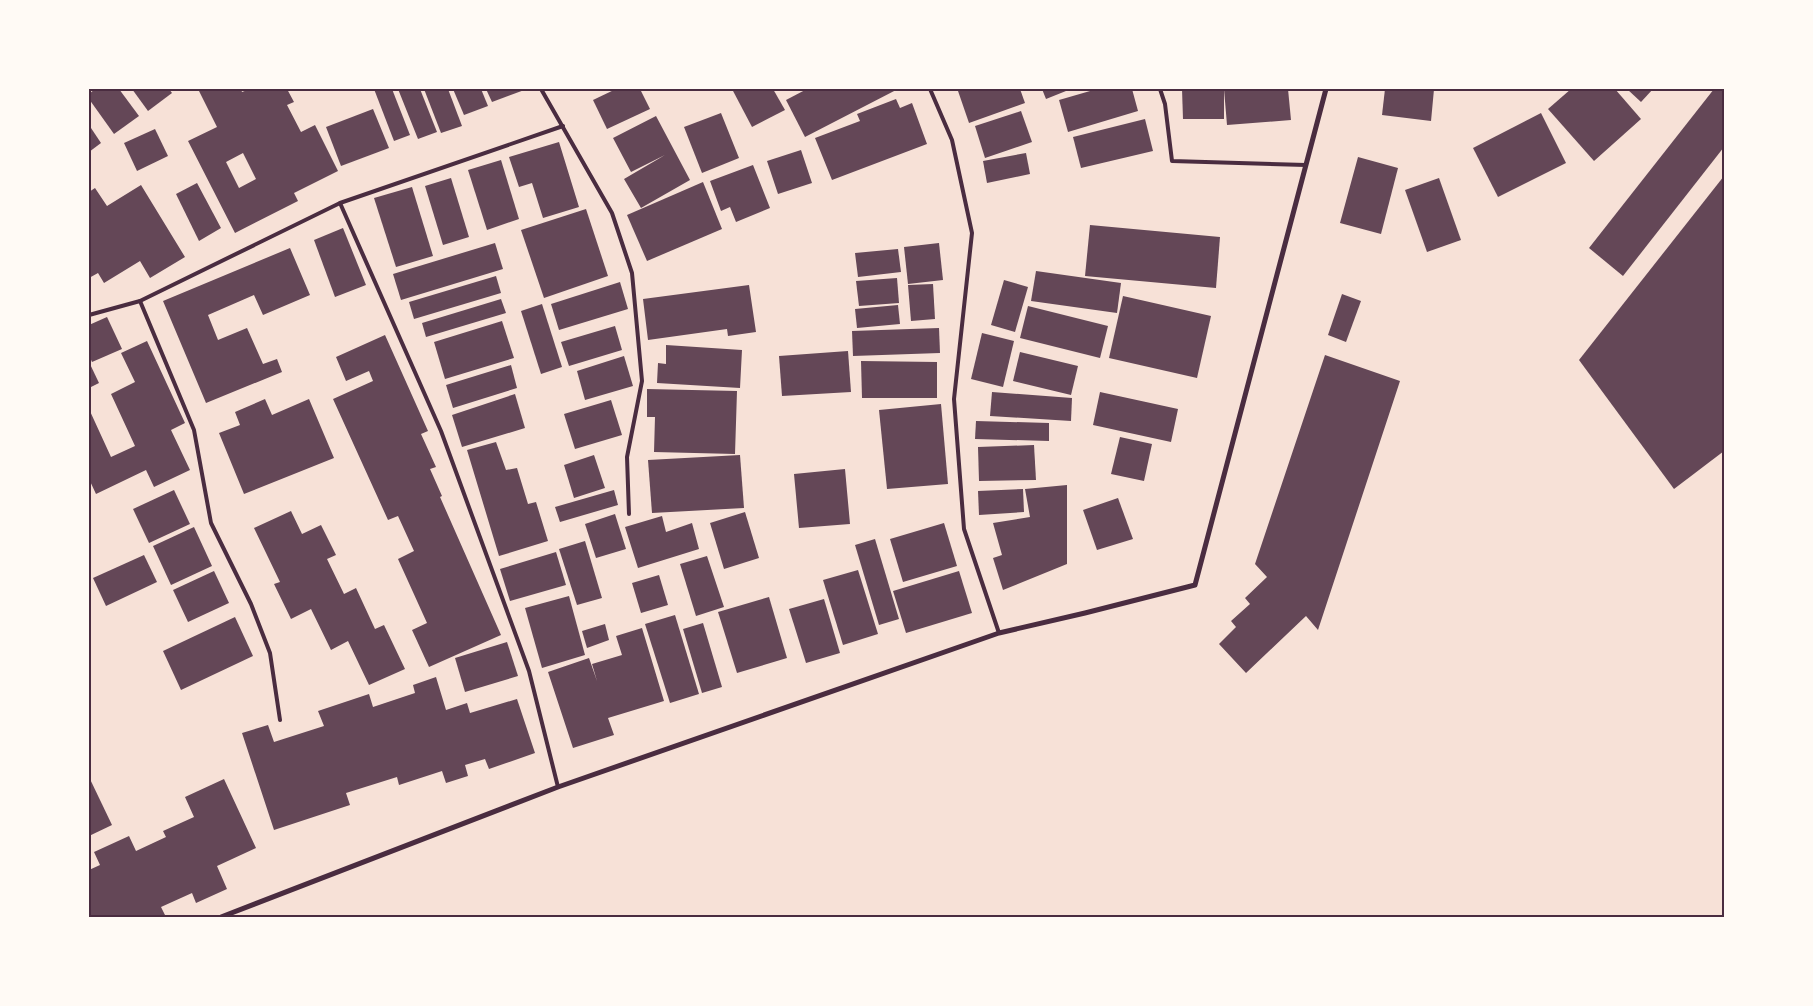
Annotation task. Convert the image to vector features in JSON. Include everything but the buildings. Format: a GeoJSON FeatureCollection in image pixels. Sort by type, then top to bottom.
{"type":"FeatureCollection","features":[{"type":"Feature","properties":{"kind":"street"},"geometry":{"type":"LineString","coordinates":[[221,917],[558,787],[999,633],[1195,585],[1326,89]]}},
{"type":"Feature","properties":{"kind":"lane"},"geometry":{"type":"LineString","coordinates":[[542,89],[612,213],[632,273],[642,380],[627,457],[630,514]]}},
{"type":"Feature","properties":{"kind":"lane"},"geometry":{"type":"LineString","coordinates":[[930,89],[952,140],[972,233],[954,398],[964,530],[999,633]]}},
{"type":"Feature","properties":{"kind":"lane"},"geometry":{"type":"LineString","coordinates":[[1160,89],[1165,104],[1172,161],[1306,165]]}},
{"type":"Feature","properties":{"kind":"lane"},"geometry":{"type":"LineString","coordinates":[[89,315],[140,301],[340,203],[564,126]]}},
{"type":"Feature","properties":{"kind":"lane"},"geometry":{"type":"LineString","coordinates":[[340,203],[441,431],[529,671],[558,787]]}},
{"type":"Feature","properties":{"kind":"lane"},"geometry":{"type":"LineString","coordinates":[[140,301],[194,430],[211,523],[251,604],[270,653],[280,720]]}}]}
